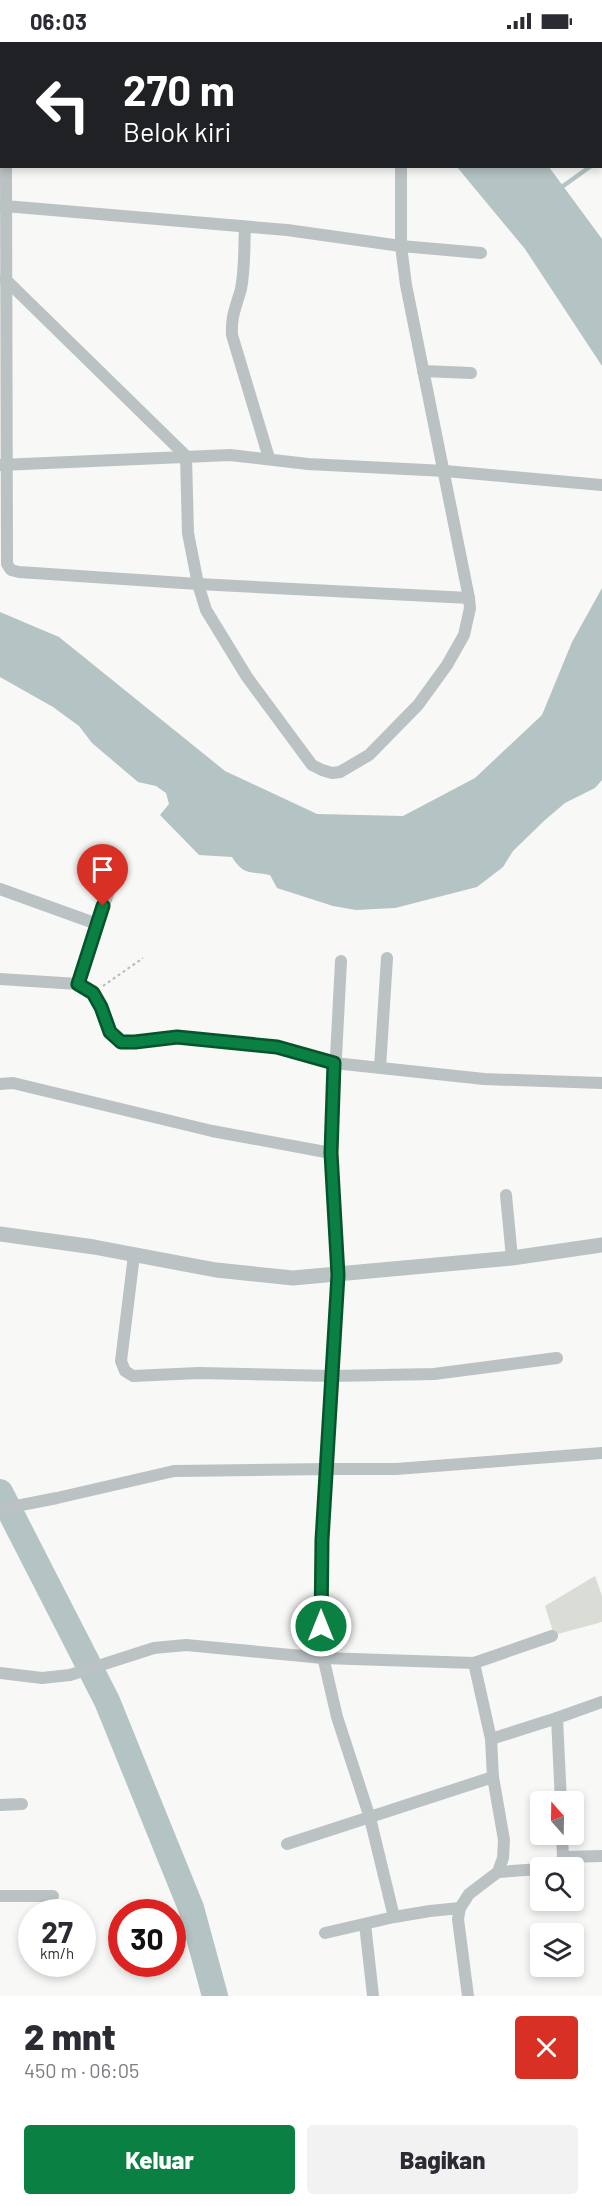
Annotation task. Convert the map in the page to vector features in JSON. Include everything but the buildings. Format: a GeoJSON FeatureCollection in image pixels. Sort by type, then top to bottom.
{"type":"FeatureCollection","features":[{"type":"Feature","properties":{"kind":"street"},"geometry":{"type":"LineString","coordinates":[[6,168],[3,206],[5,279],[3,465],[6,552],[7,564],[11,570],[198,584],[469,598]]}},
{"type":"Feature","properties":{"kind":"street"},"geometry":{"type":"LineString","coordinates":[[5,279],[186,456],[188,533],[198,584],[206,610],[247,677],[312,765],[332,773],[346,770],[369,755],[418,705],[447,665],[464,634],[470,608],[445,471],[406,285],[401,246],[401,168]]}},
{"type":"Feature","properties":{"kind":"street"},"geometry":{"type":"LineString","coordinates":[[3,206],[245,227],[370,240],[401,246],[481,253]]}},
{"type":"Feature","properties":{"kind":"street"},"geometry":{"type":"LineString","coordinates":[[245,227],[244,266],[240,290],[231,318],[232,335],[269,458]]}},
{"type":"Feature","properties":{"kind":"street"},"geometry":{"type":"LineString","coordinates":[[423,371],[471,373]]}},
{"type":"Feature","properties":{"kind":"street"},"geometry":{"type":"LineString","coordinates":[[3,465],[230,455],[320,465],[445,471],[602,485]]}},
{"type":"Feature","properties":{"kind":"street"},"geometry":{"type":"LineString","coordinates":[[78,984],[117,870]]}},
{"type":"Feature","properties":{"kind":"street"},"geometry":{"type":"LineString","coordinates":[[0,889],[97,924]]}},
{"type":"Feature","properties":{"kind":"street"},"geometry":{"type":"LineString","coordinates":[[380,1068],[387,958]]}},
{"type":"Feature","properties":{"kind":"street"},"geometry":{"type":"LineString","coordinates":[[341,962],[331,1153],[338,1275],[322,1540],[321,1648],[337,1717],[370,1818],[394,1917]]}},
{"type":"Feature","properties":{"kind":"street"},"geometry":{"type":"LineString","coordinates":[[0,979],[78,984],[93,993],[110,1032],[121,1042],[177,1037],[277,1047],[334,1063],[380,1068],[484,1079],[602,1083]]}},
{"type":"Feature","properties":{"kind":"street"},"geometry":{"type":"LineString","coordinates":[[0,1084],[13,1083],[212,1131],[331,1153]]}},
{"type":"Feature","properties":{"kind":"street"},"geometry":{"type":"LineString","coordinates":[[506,1195],[512,1257]]}},
{"type":"Feature","properties":{"kind":"street"},"geometry":{"type":"LineString","coordinates":[[0,1233],[216,1270],[292,1278],[512,1257],[602,1245]]}},
{"type":"Feature","properties":{"kind":"street"},"geometry":{"type":"LineString","coordinates":[[134,1255],[121,1361],[124,1371],[133,1376],[199,1373],[333,1376],[434,1374],[556,1358]]}},
{"type":"Feature","properties":{"kind":"street"},"geometry":{"type":"LineString","coordinates":[[0,1509],[174,1471],[396,1469],[602,1453]]}},
{"type":"Feature","properties":{"kind":"street"},"geometry":{"type":"LineString","coordinates":[[0,1673],[42,1678],[70,1675],[154,1648],[186,1645],[323,1658],[474,1663],[552,1636]]}},
{"type":"Feature","properties":{"kind":"street"},"geometry":{"type":"LineString","coordinates":[[474,1663],[491,1739],[493,1776],[504,1840],[503,1858],[498,1872]]}},
{"type":"Feature","properties":{"kind":"street"},"geometry":{"type":"LineString","coordinates":[[491,1739],[602,1702]]}},
{"type":"Feature","properties":{"kind":"street"},"geometry":{"type":"LineString","coordinates":[[557,1718],[560,1791]]}},
{"type":"Feature","properties":{"kind":"street"},"geometry":{"type":"LineString","coordinates":[[287,1844],[493,1776]]}},
{"type":"Feature","properties":{"kind":"street"},"geometry":{"type":"LineString","coordinates":[[0,1805],[22,1804]]}},
{"type":"Feature","properties":{"kind":"street"},"geometry":{"type":"LineString","coordinates":[[562,1845],[563,1857],[602,1856]]}},
{"type":"Feature","properties":{"kind":"street"},"geometry":{"type":"LineString","coordinates":[[468,1996],[458,1919],[460,1908],[469,1894],[498,1872],[530,1870]]}},
{"type":"Feature","properties":{"kind":"street"},"geometry":{"type":"LineString","coordinates":[[0,1896],[53,1896]]}},
{"type":"Feature","properties":{"kind":"street"},"geometry":{"type":"LineString","coordinates":[[325,1933],[394,1917],[460,1908]]}},
{"type":"Feature","properties":{"kind":"street"},"geometry":{"type":"LineString","coordinates":[[365,1924],[373,1996]]}},
{"type":"Feature","properties":{"kind":"path"},"geometry":{"type":"LineString","coordinates":[[93,993],[143,958]]}},
{"type":"Feature","properties":{"kind":"shaded area"},"geometry":{"type":"Polygon","coordinates":[[[458,168],[550,168],[602,239],[602,366],[525,249],[458,168]]]}},
{"type":"Feature","properties":{"kind":"shaded area"},"geometry":{"type":"Polygon","coordinates":[[[602,588],[602,780],[595,788],[565,803],[545,820],[513,851],[503,867],[477,887],[395,908],[356,910],[333,906],[277,888],[270,875],[244,870],[232,857],[199,855],[160,815],[169,804],[166,793],[156,786],[138,782],[92,743],[79,726],[53,707],[0,677],[0,612],[59,637],[225,771],[317,814],[403,816],[475,778],[542,715],[572,642],[602,588]]]}},
{"type":"Feature","properties":{"kind":"shaded area"},"geometry":{"type":"Polygon","coordinates":[[[595,1576],[602,1596],[602,1622],[554,1635],[545,1606],[595,1576]]]}},
{"type":"Feature","properties":{"kind":"waterway"},"geometry":{"type":"LineString","coordinates":[[559,189],[588,168]]}},
{"type":"Feature","properties":{"kind":"waterway"},"geometry":{"type":"LineString","coordinates":[[0,1492],[107,1701],[191,1908],[215,1996]]}},
{"type":"Feature","properties":{"kind":"route"},"geometry":{"type":"LineString","coordinates":[[103,906],[78,984],[93,993],[110,1032],[121,1042],[177,1037],[277,1047],[334,1063],[331,1153],[338,1275],[322,1540],[321,1626]]}}]}
